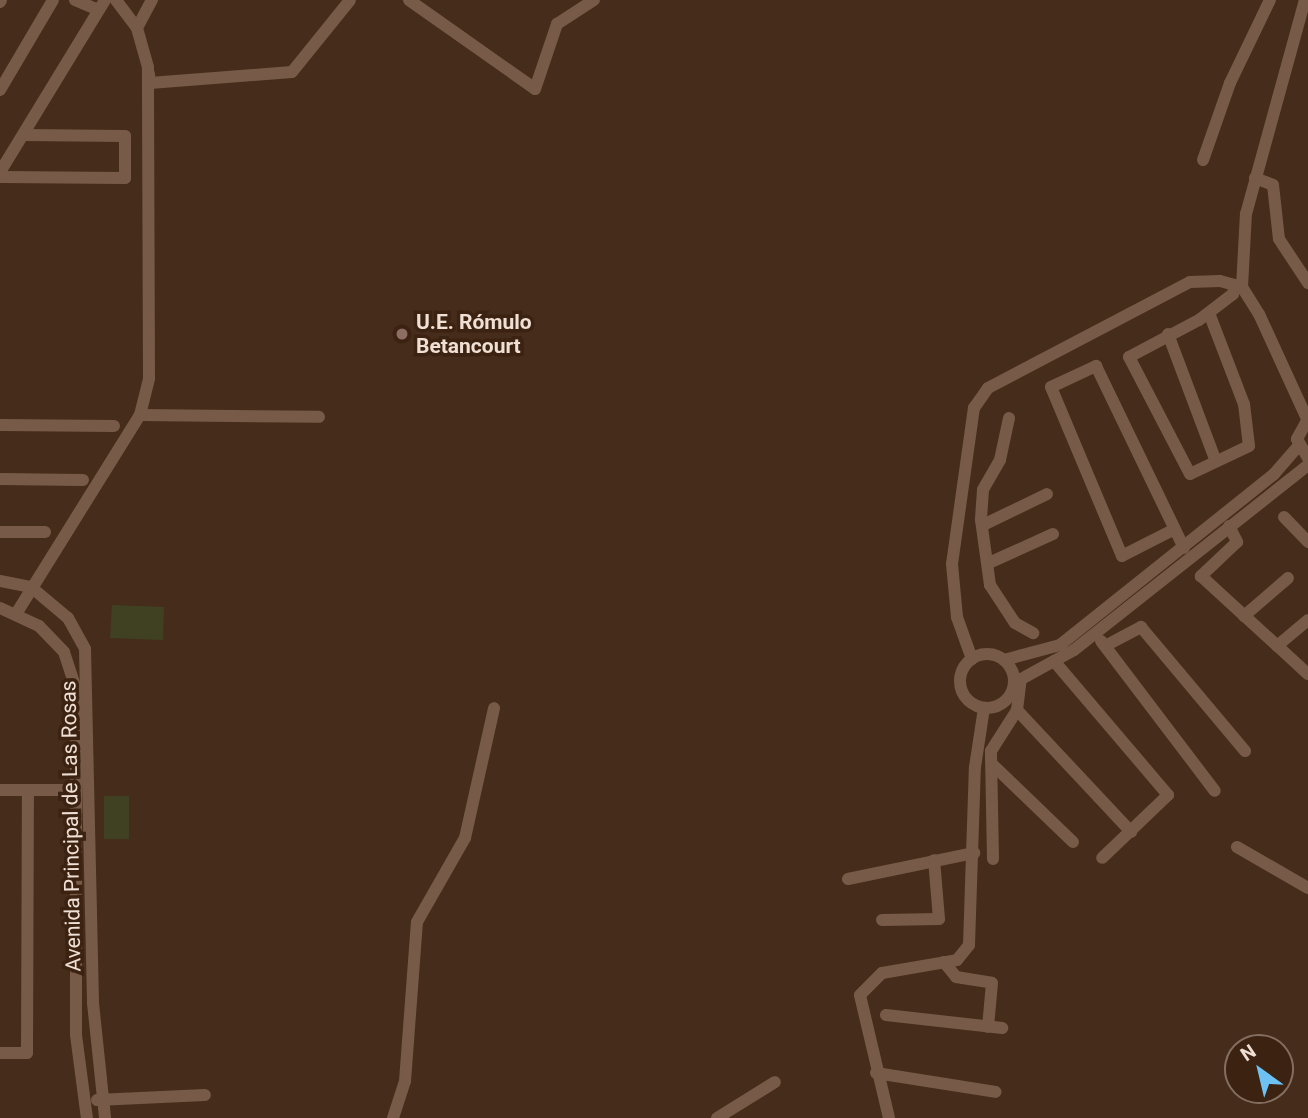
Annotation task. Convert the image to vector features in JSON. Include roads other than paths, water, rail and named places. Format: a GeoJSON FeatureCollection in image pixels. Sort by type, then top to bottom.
{"type":"FeatureCollection","features":[{"type":"Feature","properties":{"kind":"street"},"geometry":{"type":"LineString","coordinates":[[0,90],[53,0]]}},
{"type":"Feature","properties":{"kind":"street"},"geometry":{"type":"LineString","coordinates":[[24,135],[125,136],[125,178],[0,175],[24,135],[95,21],[100,5],[75,0]]}},
{"type":"Feature","properties":{"kind":"street"},"geometry":{"type":"LineString","coordinates":[[113,0],[143,36],[150,83],[292,72],[350,0]]}},
{"type":"Feature","properties":{"kind":"street"},"geometry":{"type":"LineString","coordinates":[[16,614],[141,415],[149,379],[148,67],[137,28],[113,0]]}},
{"type":"Feature","properties":{"kind":"street"},"geometry":{"type":"LineString","coordinates":[[137,28],[152,0]]}},
{"type":"Feature","properties":{"kind":"street"},"geometry":{"type":"LineString","coordinates":[[409,0],[535,89],[557,24],[594,0]]}},
{"type":"Feature","properties":{"kind":"street"},"geometry":{"type":"LineString","coordinates":[[1203,160],[1230,83],[1270,0]]}},
{"type":"Feature","properties":{"kind":"street"},"geometry":{"type":"LineString","coordinates":[[1209,313],[1244,404],[1249,446],[1215,459],[1190,474],[1132,370],[1133,350],[1209,313],[1233,294],[1238,286],[1255,178],[1305,0]]}},
{"type":"Feature","properties":{"kind":"street"},"geometry":{"type":"LineString","coordinates":[[1255,178],[1273,185],[1279,239],[1308,283]]}},
{"type":"Feature","properties":{"kind":"street"},"geometry":{"type":"LineString","coordinates":[[972,659],[957,617],[956,524],[974,408],[988,388],[1190,282],[1238,286]]}},
{"type":"Feature","properties":{"kind":"street"},"geometry":{"type":"LineString","coordinates":[[1238,286],[1298,389],[1308,419],[1298,431],[1298,446],[1308,458]]}},
{"type":"Feature","properties":{"kind":"street"},"geometry":{"type":"LineString","coordinates":[[1168,334],[1215,459]]}},
{"type":"Feature","properties":{"kind":"street"},"geometry":{"type":"LineString","coordinates":[[1171,531],[1122,556],[1051,387],[1096,366],[1171,531],[1184,548]]}},
{"type":"Feature","properties":{"kind":"street"},"geometry":{"type":"LineString","coordinates":[[141,415],[319,417]]}},
{"type":"Feature","properties":{"kind":"street"},"geometry":{"type":"LineString","coordinates":[[1009,418],[1000,460],[984,490],[982,522],[991,562],[990,585],[1001,606],[1033,633]]}},
{"type":"Feature","properties":{"kind":"street"},"geometry":{"type":"LineString","coordinates":[[0,425],[114,426]]}},
{"type":"Feature","properties":{"kind":"street"},"geometry":{"type":"LineString","coordinates":[[984,708],[963,692],[962,674],[972,659],[988,655],[1004,660],[1060,645],[1184,548],[1298,446]]}},
{"type":"Feature","properties":{"kind":"street"},"geometry":{"type":"LineString","coordinates":[[984,708],[1001,704],[1018,681],[1095,633],[1308,465]]}},
{"type":"Feature","properties":{"kind":"street"},"geometry":{"type":"LineString","coordinates":[[0,479],[83,480]]}},
{"type":"Feature","properties":{"kind":"street"},"geometry":{"type":"LineString","coordinates":[[956,524],[982,522],[1047,494]]}},
{"type":"Feature","properties":{"kind":"street"},"geometry":{"type":"LineString","coordinates":[[1284,517],[1308,542]]}},
{"type":"Feature","properties":{"kind":"street"},"geometry":{"type":"LineString","coordinates":[[1229,526],[1237,541],[1201,576],[1308,674]]}},
{"type":"Feature","properties":{"kind":"street"},"geometry":{"type":"LineString","coordinates":[[0,532],[45,532]]}},
{"type":"Feature","properties":{"kind":"street"},"geometry":{"type":"LineString","coordinates":[[991,562],[1053,534]]}},
{"type":"Feature","properties":{"kind":"street"},"geometry":{"type":"LineString","coordinates":[[1244,615],[1288,578]]}},
{"type":"Feature","properties":{"kind":"street","name":"Avenida Principal de Las Rosas"},"geometry":{"type":"LineString","coordinates":[[0,581],[31,587],[68,618],[85,649],[93,1003],[105,1118]]}},
{"type":"Feature","properties":{"kind":"street","name":"Avenida Principal de Las Rosas"},"geometry":{"type":"LineString","coordinates":[[0,608],[39,626],[72,667],[76,1035],[87,1118]]}},
{"type":"Feature","properties":{"kind":"street"},"geometry":{"type":"LineString","coordinates":[[1278,646],[1308,620]]}},
{"type":"Feature","properties":{"kind":"street"},"geometry":{"type":"LineString","coordinates":[[1105,646],[1141,626],[1245,751]]}},
{"type":"Feature","properties":{"kind":"street"},"geometry":{"type":"LineString","coordinates":[[1095,633],[1215,791]]}},
{"type":"Feature","properties":{"kind":"street"},"geometry":{"type":"LineString","coordinates":[[993,859],[991,751],[1017,710],[1018,681],[1004,660]]}},
{"type":"Feature","properties":{"kind":"street"},"geometry":{"type":"LineString","coordinates":[[1054,661],[1168,795],[1101,858]]}},
{"type":"Feature","properties":{"kind":"street"},"geometry":{"type":"LineString","coordinates":[[393,1118],[404,1081],[416,922],[466,838],[494,708]]}},
{"type":"Feature","properties":{"kind":"street"},"geometry":{"type":"LineString","coordinates":[[889,1118],[876,1073],[860,995],[883,974],[957,960],[969,945],[975,767],[984,708]]}},
{"type":"Feature","properties":{"kind":"street"},"geometry":{"type":"LineString","coordinates":[[1017,710],[1131,832]]}},
{"type":"Feature","properties":{"kind":"street"},"geometry":{"type":"LineString","coordinates":[[993,765],[1073,842]]}},
{"type":"Feature","properties":{"kind":"street"},"geometry":{"type":"LineString","coordinates":[[0,790],[75,790]]}},
{"type":"Feature","properties":{"kind":"street"},"geometry":{"type":"LineString","coordinates":[[0,1053],[27,1053],[28,790]]}},
{"type":"Feature","properties":{"kind":"street"},"geometry":{"type":"LineString","coordinates":[[1237,847],[1308,888]]}},
{"type":"Feature","properties":{"kind":"street"},"geometry":{"type":"LineString","coordinates":[[848,879],[974,853]]}},
{"type":"Feature","properties":{"kind":"street"},"geometry":{"type":"LineString","coordinates":[[882,920],[939,919],[934,860]]}},
{"type":"Feature","properties":{"kind":"street"},"geometry":{"type":"LineString","coordinates":[[944,962],[956,977],[992,984],[988,1027]]}},
{"type":"Feature","properties":{"kind":"street"},"geometry":{"type":"LineString","coordinates":[[886,1015],[1002,1028]]}},
{"type":"Feature","properties":{"kind":"street"},"geometry":{"type":"LineString","coordinates":[[876,1073],[996,1092]]}},
{"type":"Feature","properties":{"kind":"street"},"geometry":{"type":"LineString","coordinates":[[717,1118],[775,1082]]}},
{"type":"Feature","properties":{"kind":"street"},"geometry":{"type":"LineString","coordinates":[[85,1102],[205,1095]]}},
{"type":"Feature","properties":{"kind":"place","name":"U.E. Rómulo Betancourt"},"geometry":{"type":"Point","coordinates":[402,334]}}]}
